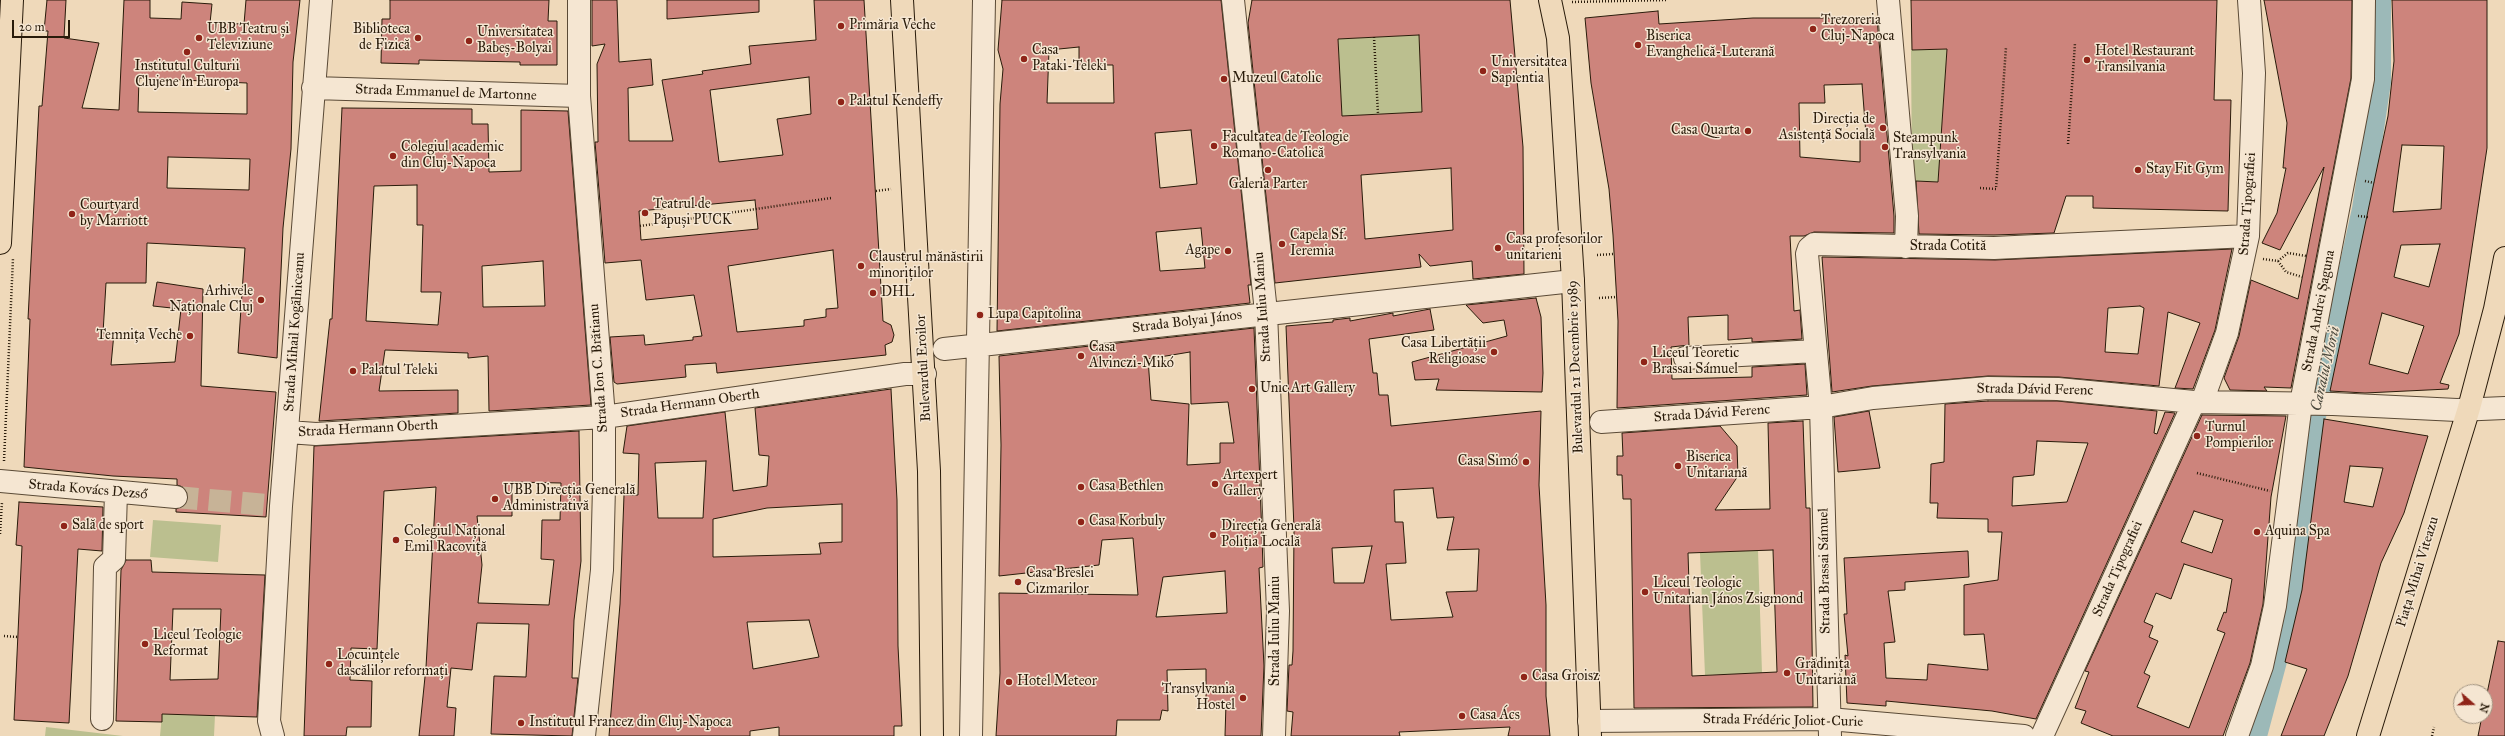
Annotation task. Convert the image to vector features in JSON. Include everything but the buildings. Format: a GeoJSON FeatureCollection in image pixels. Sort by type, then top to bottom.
{"type":"FeatureCollection","features":[{"type":"Feature","properties":{"kind":"main road"},"geometry":{"type":"LineString","coordinates":[[7,248],[12,0]]}},
{"type":"Feature","properties":{"kind":"main road","name":"Bulevardul Eroilor"},"geometry":{"type":"LineString","coordinates":[[902,0],[925,374],[929,471],[932,736]]}},
{"type":"Feature","properties":{"kind":"main road","name":"Bulevardul 21 Decembrie 1989"},"geometry":{"type":"LineString","coordinates":[[1550,0],[1558,38],[1573,280],[1590,728]]}},
{"type":"Feature","properties":{"kind":"main road","name":"Piața Mihai Viteazu"},"geometry":{"type":"LineString","coordinates":[[2368,736],[2469,408],[2495,310],[2505,258]]}},
{"type":"Feature","properties":{"kind":"street","name":"Strada Mihail Kogălniceanu"},"geometry":{"type":"LineString","coordinates":[[273,736],[269,721],[274,506],[288,432],[313,88],[321,0]]}},
{"type":"Feature","properties":{"kind":"street","name":"Strada Ion C. Brătianu"},"geometry":{"type":"LineString","coordinates":[[579,0],[579,96],[604,416],[602,570],[584,736]]}},
{"type":"Feature","properties":{"kind":"street"},"geometry":{"type":"LineString","coordinates":[[971,736],[980,345],[984,0]]}},
{"type":"Feature","properties":{"kind":"street","name":"Strada Iuliu Maniu"},"geometry":{"type":"LineString","coordinates":[[1233,0],[1266,312],[1268,522],[1278,612],[1274,736]]}},
{"type":"Feature","properties":{"kind":"street"},"geometry":{"type":"LineString","coordinates":[[1888,0],[1907,216],[1906,247]]}},
{"type":"Feature","properties":{"kind":"street","name":"Strada Tipografiei"},"geometry":{"type":"LineString","coordinates":[[2042,736],[2198,402],[2227,333],[2248,236],[2254,73],[2249,0]]}},
{"type":"Feature","properties":{"kind":"street","name":"Strada Andrei Șaguna"},"geometry":{"type":"LineString","coordinates":[[2237,736],[2262,666],[2270,637],[2304,403],[2363,79],[2364,0]]}},
{"type":"Feature","properties":{"kind":"street","name":"Strada Emmanuel de Martonne"},"geometry":{"type":"LineString","coordinates":[[313,88],[579,96]]}},
{"type":"Feature","properties":{"kind":"street","name":"Strada Cotită"},"geometry":{"type":"LineString","coordinates":[[1821,407],[1807,254],[1809,248],[1814,244],[1994,248],[2248,236]]}},
{"type":"Feature","properties":{"kind":"street","name":"Strada Bolyai János"},"geometry":{"type":"LineString","coordinates":[[944,349],[1266,312],[1573,280]]}},
{"type":"Feature","properties":{"kind":"street"},"geometry":{"type":"LineString","coordinates":[[1685,358],[1816,351]]}},
{"type":"Feature","properties":{"kind":"street","name":"Strada Hermann Oberth"},"geometry":{"type":"LineString","coordinates":[[288,432],[316,434],[604,416],[905,374],[925,374]]}},
{"type":"Feature","properties":{"kind":"street","name":"Strada Dávid Ferenc"},"geometry":{"type":"LineString","coordinates":[[1601,422],[1821,407],[1873,398],[1988,388],[2058,388],[2198,402],[2304,403],[2457,410],[2469,408]]}},
{"type":"Feature","properties":{"kind":"street","name":"Strada Brassai Sámuel"},"geometry":{"type":"LineString","coordinates":[[1821,407],[1829,728]]}},
{"type":"Feature","properties":{"kind":"street"},"geometry":{"type":"LineString","coordinates":[[2469,408],[2505,408]]}},
{"type":"Feature","properties":{"kind":"street","name":"Strada Kovács Dezső"},"geometry":{"type":"LineString","coordinates":[[1,482],[176,497]]}},
{"type":"Feature","properties":{"kind":"street"},"geometry":{"type":"LineString","coordinates":[[102,719],[105,567],[114,559],[116,492]]}},
{"type":"Feature","properties":{"kind":"street","name":"Strada Frédéric Joliot-Curie"},"geometry":{"type":"LineString","coordinates":[[1590,728],[1829,728],[2024,736]]}},
{"type":"Feature","properties":{"kind":"path"},"geometry":{"type":"LineString","coordinates":[[1578,2],[1667,0]]}},
{"type":"Feature","properties":{"kind":"path"},"geometry":{"type":"LineString","coordinates":[[1374,37],[1378,114]]}},
{"type":"Feature","properties":{"kind":"path"},"geometry":{"type":"LineString","coordinates":[[2068,144],[2075,43]]}},
{"type":"Feature","properties":{"kind":"path"},"geometry":{"type":"LineString","coordinates":[[1980,188],[1996,189],[2006,47]]}},
{"type":"Feature","properties":{"kind":"path"},"geometry":{"type":"LineString","coordinates":[[876,191],[891,189]]}},
{"type":"Feature","properties":{"kind":"path"},"geometry":{"type":"LineString","coordinates":[[640,226],[831,198]]}},
{"type":"Feature","properties":{"kind":"path"},"geometry":{"type":"LineString","coordinates":[[0,534],[7,248]]}},
{"type":"Feature","properties":{"kind":"path"},"geometry":{"type":"LineString","coordinates":[[2302,276],[2286,272],[2278,261],[2288,253],[2306,256]]}},
{"type":"Feature","properties":{"kind":"path"},"geometry":{"type":"LineString","coordinates":[[1597,255],[1614,254]]}},
{"type":"Feature","properties":{"kind":"path"},"geometry":{"type":"LineString","coordinates":[[1599,298],[1617,297]]}},
{"type":"Feature","properties":{"kind":"path"},"geometry":{"type":"LineString","coordinates":[[2197,473],[2291,496]]}},
{"type":"Feature","properties":{"kind":"path"},"geometry":{"type":"LineString","coordinates":[[4,636],[18,637]]}},
{"type":"Feature","properties":{"kind":"path"},"geometry":{"type":"LineString","coordinates":[[2432,736],[2434,727]]}},
{"type":"Feature","properties":{"kind":"green space"},"geometry":{"type":"Polygon","coordinates":[[[1419,35],[1422,112],[1342,116],[1338,39],[1419,35]]]}},
{"type":"Feature","properties":{"kind":"green space"},"geometry":{"type":"Polygon","coordinates":[[[1947,49],[1938,182],[1912,181],[1911,50],[1947,49]]]}},
{"type":"Feature","properties":{"kind":"green space"},"geometry":{"type":"Polygon","coordinates":[[[153,520],[221,525],[218,562],[150,557],[153,520]]]}},
{"type":"Feature","properties":{"kind":"green space"},"geometry":{"type":"Polygon","coordinates":[[[1758,550],[1762,673],[1705,675],[1700,553],[1758,550]]]}},
{"type":"Feature","properties":{"kind":"green space"},"geometry":{"type":"Polygon","coordinates":[[[162,714],[215,715],[214,736],[160,736],[162,714]]]}},
{"type":"Feature","properties":{"kind":"green space"},"geometry":{"type":"Polygon","coordinates":[[[46,727],[123,736],[45,736],[46,727]]]}},
{"type":"Feature","properties":{"kind":"waterway","name":"Canalul Morii"},"geometry":{"type":"LineString","coordinates":[[2257,736],[2288,620],[2315,421],[2362,209],[2381,82],[2381,0]]}},
{"type":"Feature","properties":{"kind":"tunnel"},"geometry":{"type":"LineString","coordinates":[[176,497],[267,505]]}},
{"type":"Feature","properties":{"kind":"place","name":"Primăria Veche"},"geometry":{"type":"Point","coordinates":[841,26]}},
{"type":"Feature","properties":{"kind":"place","name":"Trezoreria Cluj-Napoca"},"geometry":{"type":"Point","coordinates":[1813,29]}},
{"type":"Feature","properties":{"kind":"place","name":"UBB Teatru și Televiziune"},"geometry":{"type":"Point","coordinates":[199,38]}},
{"type":"Feature","properties":{"kind":"place","name":"Biblioteca de Fizică"},"geometry":{"type":"Point","coordinates":[418,38]}},
{"type":"Feature","properties":{"kind":"place","name":"Universitatea Babeș-Bolyai"},"geometry":{"type":"Point","coordinates":[469,41]}},
{"type":"Feature","properties":{"kind":"place","name":"Biserica Evanghelică-Luterană"},"geometry":{"type":"Point","coordinates":[1638,45]}},
{"type":"Feature","properties":{"kind":"place","name":"Institutul Culturii Clujene în Europa"},"geometry":{"type":"Point","coordinates":[187,52]}},
{"type":"Feature","properties":{"kind":"place","name":"Casa Pataki-Teleki"},"geometry":{"type":"Point","coordinates":[1024,59]}},
{"type":"Feature","properties":{"kind":"place","name":"Hotel Restaurant Transilvania"},"geometry":{"type":"Point","coordinates":[2087,60]}},
{"type":"Feature","properties":{"kind":"place","name":"Universitatea Sapientia"},"geometry":{"type":"Point","coordinates":[1483,71]}},
{"type":"Feature","properties":{"kind":"place","name":"Muzeul Catolic"},"geometry":{"type":"Point","coordinates":[1224,79]}},
{"type":"Feature","properties":{"kind":"place","name":"Palatul Kendeffy"},"geometry":{"type":"Point","coordinates":[841,102]}},
{"type":"Feature","properties":{"kind":"place","name":"Direcția de Asistență Socială"},"geometry":{"type":"Point","coordinates":[1883,128]}},
{"type":"Feature","properties":{"kind":"place","name":"Casa Quarta"},"geometry":{"type":"Point","coordinates":[1748,131]}},
{"type":"Feature","properties":{"kind":"place","name":"Facultatea de Teologie Romano-Catolică"},"geometry":{"type":"Point","coordinates":[1214,146]}},
{"type":"Feature","properties":{"kind":"place","name":"Steampunk Transylvania"},"geometry":{"type":"Point","coordinates":[1885,147]}},
{"type":"Feature","properties":{"kind":"place","name":"Colegiul academic din Cluj-Napoca"},"geometry":{"type":"Point","coordinates":[393,156]}},
{"type":"Feature","properties":{"kind":"place","name":"Galeria Parter"},"geometry":{"type":"Point","coordinates":[1268,170]}},
{"type":"Feature","properties":{"kind":"place","name":"Stay Fit Gym"},"geometry":{"type":"Point","coordinates":[2138,170]}},
{"type":"Feature","properties":{"kind":"place","name":"Teatrul de Păpuși PUCK"},"geometry":{"type":"Point","coordinates":[645,213]}},
{"type":"Feature","properties":{"kind":"place","name":"Courtyard by Marriott"},"geometry":{"type":"Point","coordinates":[72,214]}},
{"type":"Feature","properties":{"kind":"place","name":"Capela Sf. Ieremia"},"geometry":{"type":"Point","coordinates":[1282,244]}},
{"type":"Feature","properties":{"kind":"place","name":"Casa profesorilor unitarieni"},"geometry":{"type":"Point","coordinates":[1498,248]}},
{"type":"Feature","properties":{"kind":"place","name":"Agape"},"geometry":{"type":"Point","coordinates":[1228,251]}},
{"type":"Feature","properties":{"kind":"place","name":"Claustrul mănăstirii minoriților"},"geometry":{"type":"Point","coordinates":[861,266]}},
{"type":"Feature","properties":{"kind":"place","name":"DHL"},"geometry":{"type":"Point","coordinates":[873,293]}},
{"type":"Feature","properties":{"kind":"place","name":"Arhivele Naționale Cluj"},"geometry":{"type":"Point","coordinates":[261,300]}},
{"type":"Feature","properties":{"kind":"place","name":"Lupa Capitolina"},"geometry":{"type":"Point","coordinates":[980,315]}},
{"type":"Feature","properties":{"kind":"place","name":"Temnița Veche"},"geometry":{"type":"Point","coordinates":[190,336]}},
{"type":"Feature","properties":{"kind":"place","name":"Casa Libertății Religioase"},"geometry":{"type":"Point","coordinates":[1494,352]}},
{"type":"Feature","properties":{"kind":"place","name":"Casa Alvinczi-Mikó"},"geometry":{"type":"Point","coordinates":[1081,356]}},
{"type":"Feature","properties":{"kind":"place","name":"Liceul Teoretic Brassai Sámuel"},"geometry":{"type":"Point","coordinates":[1644,362]}},
{"type":"Feature","properties":{"kind":"place","name":"Palatul Teleki"},"geometry":{"type":"Point","coordinates":[353,371]}},
{"type":"Feature","properties":{"kind":"place","name":"Unic Art Gallery"},"geometry":{"type":"Point","coordinates":[1252,389]}},
{"type":"Feature","properties":{"kind":"place","name":"Turnul Pompierilor"},"geometry":{"type":"Point","coordinates":[2197,436]}},
{"type":"Feature","properties":{"kind":"place","name":"Casa Simó"},"geometry":{"type":"Point","coordinates":[1526,462]}},
{"type":"Feature","properties":{"kind":"place","name":"Biserica Unitariană"},"geometry":{"type":"Point","coordinates":[1678,466]}},
{"type":"Feature","properties":{"kind":"place","name":"Artexpert Gallery"},"geometry":{"type":"Point","coordinates":[1215,484]}},
{"type":"Feature","properties":{"kind":"place","name":"Casa Bethlen"},"geometry":{"type":"Point","coordinates":[1081,487]}},
{"type":"Feature","properties":{"kind":"place","name":"UBB Direcția Generală Administrativă"},"geometry":{"type":"Point","coordinates":[495,499]}},
{"type":"Feature","properties":{"kind":"place","name":"Casa Korbuly"},"geometry":{"type":"Point","coordinates":[1081,522]}},
{"type":"Feature","properties":{"kind":"place","name":"Sală de sport"},"geometry":{"type":"Point","coordinates":[64,526]}},
{"type":"Feature","properties":{"kind":"place","name":"Aquina Spa"},"geometry":{"type":"Point","coordinates":[2257,532]}},
{"type":"Feature","properties":{"kind":"place","name":"Direcția Generală Poliția Locală"},"geometry":{"type":"Point","coordinates":[1213,535]}},
{"type":"Feature","properties":{"kind":"place","name":"Colegiul Național Emil Racoviță"},"geometry":{"type":"Point","coordinates":[396,540]}},
{"type":"Feature","properties":{"kind":"place","name":"Casa Breslei Cizmarilor"},"geometry":{"type":"Point","coordinates":[1018,582]}},
{"type":"Feature","properties":{"kind":"place","name":"Liceul Teologic Unitarian János Zsigmond"},"geometry":{"type":"Point","coordinates":[1645,592]}},
{"type":"Feature","properties":{"kind":"place","name":"Liceul Teologic Reformat"},"geometry":{"type":"Point","coordinates":[145,644]}},
{"type":"Feature","properties":{"kind":"place","name":"Locuințele dascălilor reformați"},"geometry":{"type":"Point","coordinates":[329,664]}},
{"type":"Feature","properties":{"kind":"place","name":"Grădinița Unitariană"},"geometry":{"type":"Point","coordinates":[1787,673]}},
{"type":"Feature","properties":{"kind":"place","name":"Casa Groisz"},"geometry":{"type":"Point","coordinates":[1524,677]}},
{"type":"Feature","properties":{"kind":"place","name":"Hotel Meteor"},"geometry":{"type":"Point","coordinates":[1009,682]}},
{"type":"Feature","properties":{"kind":"place","name":"Transylvania Hostel"},"geometry":{"type":"Point","coordinates":[1243,698]}},
{"type":"Feature","properties":{"kind":"place","name":"Casa Ács"},"geometry":{"type":"Point","coordinates":[1462,716]}},
{"type":"Feature","properties":{"kind":"place","name":"Institutul Francez din Cluj-Napoca"},"geometry":{"type":"Point","coordinates":[521,723]}}]}
